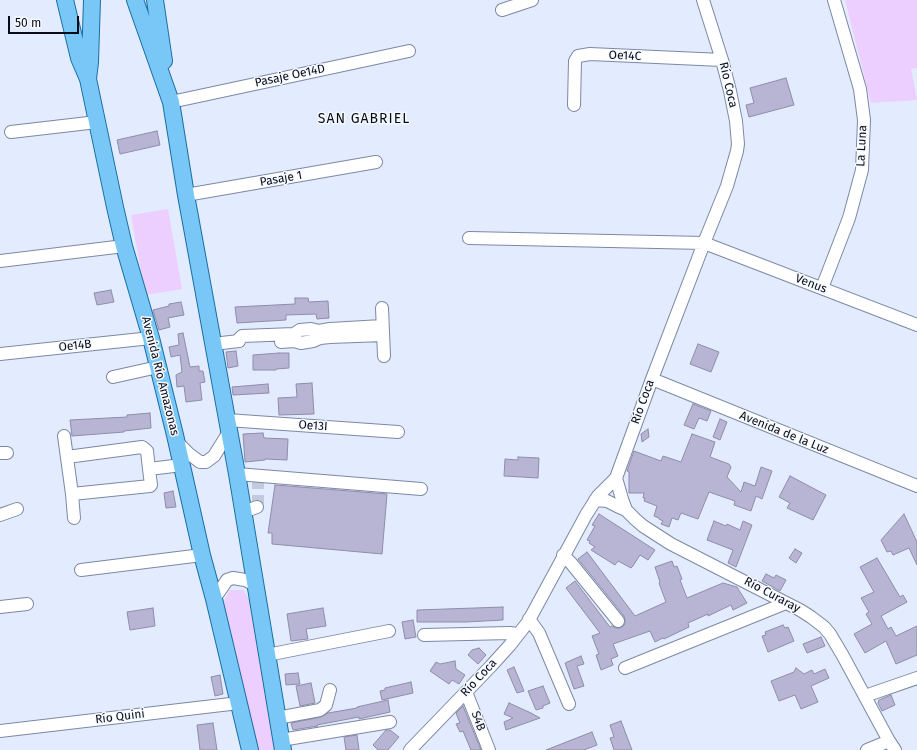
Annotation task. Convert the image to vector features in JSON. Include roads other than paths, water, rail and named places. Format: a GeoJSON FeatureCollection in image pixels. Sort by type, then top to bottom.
{"type":"FeatureCollection","features":[{"type":"Feature","properties":{"kind":"main road"},"geometry":{"type":"LineString","coordinates":[[65,0],[79,58],[88,79]]}},
{"type":"Feature","properties":{"kind":"main road","name":"Avenida Río Amazonas"},"geometry":{"type":"LineString","coordinates":[[92,0],[88,79],[98,122],[114,207],[151,338],[175,435],[202,556],[214,599],[250,750]]}},
{"type":"Feature","properties":{"kind":"main road"},"geometry":{"type":"LineString","coordinates":[[135,0],[171,102]]}},
{"type":"Feature","properties":{"kind":"main road"},"geometry":{"type":"LineString","coordinates":[[154,0],[186,195],[237,477],[250,510],[256,588],[282,745]]}},
{"type":"Feature","properties":{"kind":"street"},"geometry":{"type":"LineString","coordinates":[[502,10],[532,0]]}},
{"type":"Feature","properties":{"kind":"street","name":"Río Coca"},"geometry":{"type":"LineString","coordinates":[[410,750],[510,645],[529,619],[563,555],[595,500],[616,478],[652,379],[727,186],[737,151],[738,144],[734,114],[722,60],[702,0]]}},
{"type":"Feature","properties":{"kind":"street","name":"La Luna"},"geometry":{"type":"LineString","coordinates":[[822,288],[849,218],[862,170],[864,120],[860,89],[834,0]]}},
{"type":"Feature","properties":{"kind":"street","name":"Pasaje Oe14D"},"geometry":{"type":"LineString","coordinates":[[171,102],[409,51]]}},
{"type":"Feature","properties":{"kind":"street","name":"Oe14C"},"geometry":{"type":"LineString","coordinates":[[574,105],[575,61],[578,56],[590,54],[722,60]]}},
{"type":"Feature","properties":{"kind":"street"},"geometry":{"type":"LineString","coordinates":[[11,132],[98,122]]}},
{"type":"Feature","properties":{"kind":"street","name":"Pasaje 1"},"geometry":{"type":"LineString","coordinates":[[186,195],[376,162]]}},
{"type":"Feature","properties":{"kind":"street","name":"Venus"},"geometry":{"type":"LineString","coordinates":[[469,238],[704,243],[917,325]]}},
{"type":"Feature","properties":{"kind":"street"},"geometry":{"type":"LineString","coordinates":[[0,261],[124,246]]}},
{"type":"Feature","properties":{"kind":"street"},"geometry":{"type":"LineString","coordinates":[[382,308],[384,356]]}},
{"type":"Feature","properties":{"kind":"street"},"geometry":{"type":"LineString","coordinates":[[213,344],[238,341],[242,336],[265,339],[294,337],[300,330],[311,329],[320,334],[330,329],[346,332],[382,331]]}},
{"type":"Feature","properties":{"kind":"street","name":"Oe14B"},"geometry":{"type":"LineString","coordinates":[[0,354],[151,338]]}},
{"type":"Feature","properties":{"kind":"street"},"geometry":{"type":"LineString","coordinates":[[113,377],[158,367]]}},
{"type":"Feature","properties":{"kind":"street","name":"Avenida de la Luz"},"geometry":{"type":"LineString","coordinates":[[652,379],[917,486]]}},
{"type":"Feature","properties":{"kind":"street"},"geometry":{"type":"LineString","coordinates":[[175,435],[180,445],[188,453],[200,462],[206,462],[214,456],[228,426]]}},
{"type":"Feature","properties":{"kind":"street","name":"Oe13I"},"geometry":{"type":"LineString","coordinates":[[228,426],[398,432]]}},
{"type":"Feature","properties":{"kind":"street"},"geometry":{"type":"LineString","coordinates":[[64,436],[74,518]]}},
{"type":"Feature","properties":{"kind":"street"},"geometry":{"type":"LineString","coordinates":[[67,457],[142,447],[147,451],[150,486],[72,494]]}},
{"type":"Feature","properties":{"kind":"street"},"geometry":{"type":"LineString","coordinates":[[149,469],[182,465]]}},
{"type":"Feature","properties":{"kind":"street"},"geometry":{"type":"LineString","coordinates":[[237,477],[258,482]]}},
{"type":"Feature","properties":{"kind":"street"},"geometry":{"type":"LineString","coordinates":[[237,477],[421,489]]}},
{"type":"Feature","properties":{"kind":"street","name":"Río Curaray"},"geometry":{"type":"LineString","coordinates":[[616,478],[626,510],[643,526],[671,544],[800,610],[812,617],[824,627],[843,656],[892,745]]}},
{"type":"Feature","properties":{"kind":"street"},"geometry":{"type":"LineString","coordinates":[[595,500],[607,501],[626,510]]}},
{"type":"Feature","properties":{"kind":"street"},"geometry":{"type":"LineString","coordinates":[[0,515],[17,510]]}},
{"type":"Feature","properties":{"kind":"street"},"geometry":{"type":"LineString","coordinates":[[563,555],[618,621]]}},
{"type":"Feature","properties":{"kind":"street"},"geometry":{"type":"LineString","coordinates":[[81,570],[202,556]]}},
{"type":"Feature","properties":{"kind":"street"},"geometry":{"type":"LineString","coordinates":[[214,599],[227,580],[233,578],[245,580],[256,588]]}},
{"type":"Feature","properties":{"kind":"street"},"geometry":{"type":"LineString","coordinates":[[625,668],[786,603]]}},
{"type":"Feature","properties":{"kind":"street"},"geometry":{"type":"LineString","coordinates":[[0,607],[27,604]]}},
{"type":"Feature","properties":{"kind":"street"},"geometry":{"type":"LineString","coordinates":[[529,619],[539,633],[569,704]]}},
{"type":"Feature","properties":{"kind":"street"},"geometry":{"type":"LineString","coordinates":[[267,655],[389,631]]}},
{"type":"Feature","properties":{"kind":"street"},"geometry":{"type":"LineString","coordinates":[[424,635],[518,634]]}},
{"type":"Feature","properties":{"kind":"street"},"geometry":{"type":"LineString","coordinates":[[865,696],[917,678]]}},
{"type":"Feature","properties":{"kind":"street"},"geometry":{"type":"LineString","coordinates":[[278,718],[320,710],[326,705],[330,690]]}},
{"type":"Feature","properties":{"kind":"street","name":"S4B"},"geometry":{"type":"LineString","coordinates":[[466,692],[489,750]]}},
{"type":"Feature","properties":{"kind":"street","name":"Río Quini"},"geometry":{"type":"LineString","coordinates":[[0,731],[239,703]]}},
{"type":"Feature","properties":{"kind":"street"},"geometry":{"type":"LineString","coordinates":[[282,745],[390,722]]}},
{"type":"Feature","properties":{"kind":"street"},"geometry":{"type":"LineString","coordinates":[[866,750],[892,745]]}},
{"type":"Feature","properties":{"kind":"tunnel"},"geometry":{"type":"LineString","coordinates":[[257,507],[258,482]]}},
{"type":"Feature","properties":{"kind":"district","name":"SAN GABRIEL"},"geometry":{"type":"Point","coordinates":[364,119]}}]}
